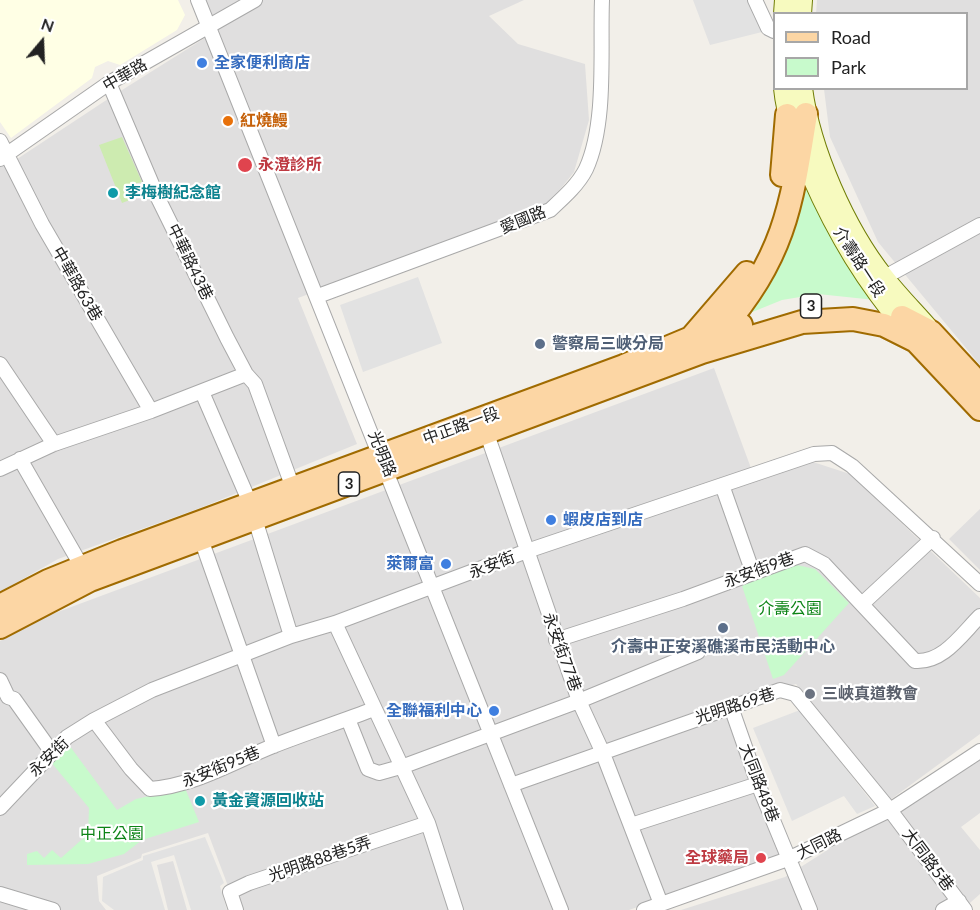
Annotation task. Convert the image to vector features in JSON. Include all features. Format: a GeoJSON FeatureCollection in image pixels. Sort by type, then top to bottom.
{"type":"FeatureCollection","features":[{"type":"Feature","properties":{"kind":"main road","name":"介壽路一段"},"geometry":{"type":"LineString","coordinates":[[785,90],[844,211],[883,278],[923,336],[980,409]]}},
{"type":"Feature","properties":{"kind":"main road","name":"介壽路一段"},"geometry":{"type":"LineString","coordinates":[[796,114],[802,90]]}},
{"type":"Feature","properties":{"kind":"main road"},"geometry":{"type":"LineString","coordinates":[[721,330],[767,267],[781,236],[794,189],[800,150],[796,114]]}},
{"type":"Feature","properties":{"kind":"main road"},"geometry":{"type":"LineString","coordinates":[[697,345],[749,271],[766,236],[796,114]]}},
{"type":"Feature","properties":{"kind":"main road","name":"介壽路一段"},"geometry":{"type":"LineString","coordinates":[[800,150],[836,229],[893,313]]}},
{"type":"Feature","properties":{"kind":"main road","name":"中正路一段"},"geometry":{"type":"LineString","coordinates":[[697,345],[721,330],[802,307],[826,304],[854,305],[893,313],[923,336]]}},
{"type":"Feature","properties":{"kind":"main road","name":"中正路一段"},"geometry":{"type":"LineString","coordinates":[[0,606],[82,567],[253,511],[527,411],[697,345],[802,322],[827,319],[854,319],[923,336]]}},
{"type":"Feature","properties":{"kind":"main road","name":"介壽路一段"},"geometry":{"type":"LineString","coordinates":[[923,336],[980,386]]}},
{"type":"Feature","properties":{"kind":"main road","name":"中正路一段"},"geometry":{"type":"LineString","coordinates":[[0,627],[90,580],[201,539],[293,488],[487,434],[527,411]]}},
{"type":"Feature","properties":{"kind":"street","name":"光明路"},"geometry":{"type":"LineString","coordinates":[[198,0],[211,26],[385,462],[561,910]]}},
{"type":"Feature","properties":{"kind":"street","name":"中華路"},"geometry":{"type":"LineString","coordinates":[[2,151],[109,83],[255,0]]}},
{"type":"Feature","properties":{"kind":"street","name":"愛國路"},"geometry":{"type":"LineString","coordinates":[[318,296],[550,210],[570,192],[586,169],[596,134],[602,0]]}},
{"type":"Feature","properties":{"kind":"street"},"geometry":{"type":"LineString","coordinates":[[754,0],[768,28],[773,30]]}},
{"type":"Feature","properties":{"kind":"street","name":"中華路43巷"},"geometry":{"type":"LineString","coordinates":[[109,83],[157,196],[246,374],[255,384],[293,488]]}},
{"type":"Feature","properties":{"kind":"street","name":"中華路63巷"},"geometry":{"type":"LineString","coordinates":[[2,151],[151,411]]}},
{"type":"Feature","properties":{"kind":"street"},"geometry":{"type":"LineString","coordinates":[[883,278],[980,225]]}},
{"type":"Feature","properties":{"kind":"street"},"geometry":{"type":"LineString","coordinates":[[0,364],[5,380],[54,444]]}},
{"type":"Feature","properties":{"kind":"street"},"geometry":{"type":"LineString","coordinates":[[0,469],[54,444],[151,411],[246,374]]}},
{"type":"Feature","properties":{"kind":"street"},"geometry":{"type":"LineString","coordinates":[[202,392],[253,511],[291,636]]}},
{"type":"Feature","properties":{"kind":"street","name":"永安街77巷"},"geometry":{"type":"LineString","coordinates":[[487,434],[556,640],[579,701],[602,751]]}},
{"type":"Feature","properties":{"kind":"street","name":"永安街"},"geometry":{"type":"LineString","coordinates":[[0,808],[51,751],[94,720],[185,676],[527,551],[814,454],[832,453],[852,466],[933,538],[980,584]]}},
{"type":"Feature","properties":{"kind":"street"},"geometry":{"type":"LineString","coordinates":[[20,459],[82,567]]}},
{"type":"Feature","properties":{"kind":"street"},"geometry":{"type":"LineString","coordinates":[[722,485],[753,573]]}},
{"type":"Feature","properties":{"kind":"street"},"geometry":{"type":"LineString","coordinates":[[862,604],[933,538]]}},
{"type":"Feature","properties":{"kind":"street"},"geometry":{"type":"LineString","coordinates":[[201,539],[274,746]]}},
{"type":"Feature","properties":{"kind":"street","name":"永安街9巷"},"geometry":{"type":"LineString","coordinates":[[556,640],[805,554],[824,564],[915,661],[927,662],[941,655],[980,616]]}},
{"type":"Feature","properties":{"kind":"street"},"geometry":{"type":"LineString","coordinates":[[335,622],[374,709],[404,766],[428,823],[456,910]]}},
{"type":"Feature","properties":{"kind":"street"},"geometry":{"type":"LineString","coordinates":[[348,719],[368,769],[379,772],[404,766],[579,701],[698,652]]}},
{"type":"Feature","properties":{"kind":"street"},"geometry":{"type":"LineString","coordinates":[[0,680],[8,698],[14,699],[51,751]]}},
{"type":"Feature","properties":{"kind":"street","name":"光明路69巷"},"geometry":{"type":"LineString","coordinates":[[511,785],[780,690],[795,694],[890,810]]}},
{"type":"Feature","properties":{"kind":"street","name":"大同路48巷"},"geometry":{"type":"LineString","coordinates":[[731,707],[758,784],[810,910]]}},
{"type":"Feature","properties":{"kind":"street","name":"永安街95巷"},"geometry":{"type":"LineString","coordinates":[[94,720],[131,770],[150,789],[168,788],[193,780],[274,746],[374,709]]}},
{"type":"Feature","properties":{"kind":"street"},"geometry":{"type":"LineString","coordinates":[[602,751],[662,904]]}},
{"type":"Feature","properties":{"kind":"street","name":"大同路"},"geometry":{"type":"LineString","coordinates":[[644,910],[788,859],[890,810],[980,751]]}},
{"type":"Feature","properties":{"kind":"street"},"geometry":{"type":"LineString","coordinates":[[631,825],[758,784]]}},
{"type":"Feature","properties":{"kind":"street","name":"大同路5巷"},"geometry":{"type":"LineString","coordinates":[[890,810],[962,906]]}},
{"type":"Feature","properties":{"kind":"street","name":"光明路88巷5弄"},"geometry":{"type":"LineString","coordinates":[[236,910],[230,892],[249,883],[428,823]]}},
{"type":"Feature","properties":{"kind":"street"},"geometry":{"type":"LineString","coordinates":[[0,894],[53,910]]}},
{"type":"Feature","properties":{"kind":"street"},"geometry":{"type":"LineString","coordinates":[[943,910],[962,906]]}},
{"type":"Feature","properties":{"kind":"shaded area"},"geometry":{"type":"Polygon","coordinates":[[[0,0],[178,0],[185,15],[177,30],[120,65],[108,61],[95,67],[92,78],[11,138],[0,122],[0,0]]]}},
{"type":"Feature","properties":{"kind":"shaded area"},"geometry":{"type":"Polygon","coordinates":[[[205,0],[524,0],[489,16],[518,44],[585,64],[589,120],[574,172],[547,206],[298,298],[357,444],[200,508],[58,559],[0,592],[0,155],[8,165],[216,31],[205,0]]]}},
{"type":"Feature","properties":{"kind":"shaded area"},"geometry":{"type":"Polygon","coordinates":[[[693,0],[748,0],[762,32],[710,45],[693,0]]]}},
{"type":"Feature","properties":{"kind":"shaded area"},"geometry":{"type":"Polygon","coordinates":[[[817,0],[980,0],[980,365],[878,242],[830,137],[824,90],[968,90],[968,12],[816,12],[817,0]]]}},
{"type":"Feature","properties":{"kind":"shaded area"},"geometry":{"type":"Polygon","coordinates":[[[418,277],[442,343],[363,372],[340,305],[418,277]]]}},
{"type":"Feature","properties":{"kind":"shaded area"},"geometry":{"type":"Polygon","coordinates":[[[714,368],[755,479],[813,462],[850,474],[980,598],[980,734],[890,800],[796,684],[729,704],[781,857],[629,910],[237,910],[208,833],[142,854],[141,858],[97,876],[99,901],[106,910],[0,910],[0,641],[47,616],[714,368]]]}},
{"type":"Feature","properties":{"kind":"shaded area"},"geometry":{"type":"Polygon","coordinates":[[[980,509],[980,570],[949,539],[980,509]]]}},
{"type":"Feature","properties":{"kind":"shaded area"},"geometry":{"type":"Polygon","coordinates":[[[800,710],[875,806],[857,814],[844,796],[792,821],[753,728],[800,710]]]}},
{"type":"Feature","properties":{"kind":"shaded area"},"geometry":{"type":"Polygon","coordinates":[[[980,753],[980,813],[961,827],[980,850],[980,894],[962,910],[681,910],[785,877],[980,753]]]}},
{"type":"Feature","properties":{"kind":"shaded area"},"geometry":{"type":"Polygon","coordinates":[[[205,837],[224,883],[220,886],[227,910],[191,910],[174,855],[151,862],[165,910],[114,910],[102,901],[103,877],[143,860],[143,856],[205,837]]]}},
{"type":"Feature","properties":{"kind":"shaded area"},"geometry":{"type":"Polygon","coordinates":[[[173,861],[187,910],[168,910],[157,865],[173,861]]]}},
{"type":"Feature","properties":{"kind":"green space"},"geometry":{"type":"Polygon","coordinates":[[[122,137],[142,182],[130,185],[135,198],[122,203],[99,145],[122,137]]]}},
{"type":"Feature","properties":{"kind":"green space"},"geometry":{"type":"Polygon","coordinates":[[[805,178],[875,300],[818,294],[782,300],[740,317],[780,267],[794,230],[805,178]]]}},
{"type":"Feature","properties":{"kind":"green space","name":"介壽公園"},"geometry":{"type":"Polygon","coordinates":[[[792,564],[815,569],[849,603],[784,675],[773,679],[742,586],[792,564]]]}},
{"type":"Feature","properties":{"kind":"green space","name":"中正公園"},"geometry":{"type":"Polygon","coordinates":[[[69,745],[117,810],[136,799],[185,788],[199,822],[142,840],[124,854],[88,864],[27,865],[27,854],[37,851],[44,858],[52,850],[61,858],[88,834],[89,808],[50,761],[69,745]]]}},
{"type":"Feature","properties":{"kind":"place","name":"全家便利商店"},"geometry":{"type":"Point","coordinates":[202,63]}},
{"type":"Feature","properties":{"kind":"place","name":"紅燒鰻"},"geometry":{"type":"Point","coordinates":[228,121]}},
{"type":"Feature","properties":{"kind":"place","name":"永澄診所"},"geometry":{"type":"Point","coordinates":[245,165]}},
{"type":"Feature","properties":{"kind":"place","name":"李梅樹紀念館"},"geometry":{"type":"Point","coordinates":[113,193]}},
{"type":"Feature","properties":{"kind":"place","name":"警察局三峽分局"},"geometry":{"type":"Point","coordinates":[540,344]}},
{"type":"Feature","properties":{"kind":"place","name":"蝦皮店到店"},"geometry":{"type":"Point","coordinates":[551,520]}},
{"type":"Feature","properties":{"kind":"place","name":"萊爾富"},"geometry":{"type":"Point","coordinates":[446,564]}},
{"type":"Feature","properties":{"kind":"place","name":"介壽中正安溪礁溪市民活動中心"},"geometry":{"type":"Point","coordinates":[723,628]}},
{"type":"Feature","properties":{"kind":"place","name":"三峽真道教會"},"geometry":{"type":"Point","coordinates":[810,694]}},
{"type":"Feature","properties":{"kind":"place","name":"全聯福利中心"},"geometry":{"type":"Point","coordinates":[494,711]}},
{"type":"Feature","properties":{"kind":"place","name":"黃金資源回收站"},"geometry":{"type":"Point","coordinates":[200,801]}},
{"type":"Feature","properties":{"kind":"place","name":"全球藥局"},"geometry":{"type":"Point","coordinates":[761,858]}}]}
